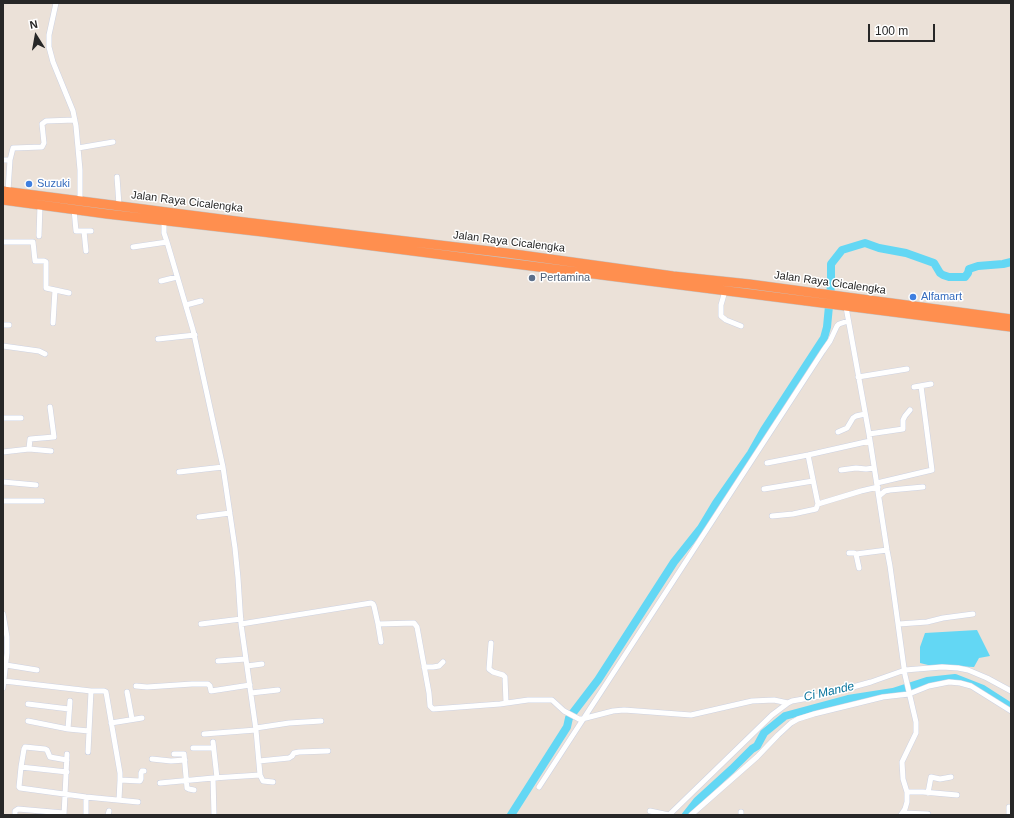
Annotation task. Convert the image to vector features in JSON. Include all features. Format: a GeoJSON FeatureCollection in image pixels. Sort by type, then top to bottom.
{"type":"FeatureCollection","features":[{"type":"Feature","properties":{"kind":"highway","name":"Jalan Raya Cicalengka"},"geometry":{"type":"LineString","coordinates":[[5,191],[366,237],[515,254],[672,276],[749,284],[820,298],[836,306],[1011,327]]}},
{"type":"Feature","properties":{"kind":"highway","name":"Jalan Raya Cicalengka"},"geometry":{"type":"LineString","coordinates":[[3,200],[725,291],[820,298],[834,296],[1011,319]]}},
{"type":"Feature","properties":{"kind":"highway"},"geometry":{"type":"LineString","coordinates":[[108,214],[109,204]]}},
{"type":"Feature","properties":{"kind":"street"},"geometry":{"type":"LineString","coordinates":[[56,3],[49,36],[49,46],[53,62],[73,111],[75,120],[80,171],[80,200]]}},
{"type":"Feature","properties":{"kind":"street"},"geometry":{"type":"LineString","coordinates":[[5,191],[12,150],[14,148],[42,147],[44,143],[42,124],[46,121],[75,120]]}},
{"type":"Feature","properties":{"kind":"street"},"geometry":{"type":"LineString","coordinates":[[78,148],[113,142]]}},
{"type":"Feature","properties":{"kind":"street"},"geometry":{"type":"LineString","coordinates":[[3,160],[10,160]]}},
{"type":"Feature","properties":{"kind":"street"},"geometry":{"type":"LineString","coordinates":[[117,177],[119,205]]}},
{"type":"Feature","properties":{"kind":"street"},"geometry":{"type":"LineString","coordinates":[[39,236],[40,205]]}},
{"type":"Feature","properties":{"kind":"street"},"geometry":{"type":"LineString","coordinates":[[74,209],[76,231],[91,231]]}},
{"type":"Feature","properties":{"kind":"street"},"geometry":{"type":"LineString","coordinates":[[164,221],[164,233],[194,335],[223,467],[238,578],[241,622],[256,729],[260,775],[263,781],[273,782]]}},
{"type":"Feature","properties":{"kind":"street"},"geometry":{"type":"LineString","coordinates":[[84,232],[86,251]]}},
{"type":"Feature","properties":{"kind":"street"},"geometry":{"type":"LineString","coordinates":[[3,242],[34,242],[35,261],[46,262],[46,288],[69,292]]}},
{"type":"Feature","properties":{"kind":"street"},"geometry":{"type":"LineString","coordinates":[[133,247],[167,242]]}},
{"type":"Feature","properties":{"kind":"street"},"geometry":{"type":"LineString","coordinates":[[161,281],[177,277]]}},
{"type":"Feature","properties":{"kind":"street"},"geometry":{"type":"LineString","coordinates":[[53,324],[55,290]]}},
{"type":"Feature","properties":{"kind":"street"},"geometry":{"type":"LineString","coordinates":[[725,291],[721,305],[721,316],[726,320],[741,326]]}},
{"type":"Feature","properties":{"kind":"street"},"geometry":{"type":"LineString","coordinates":[[186,305],[201,301]]}},
{"type":"Feature","properties":{"kind":"street"},"geometry":{"type":"LineString","coordinates":[[846,307],[879,496],[905,673],[916,719],[916,733],[902,762],[903,779],[907,792],[907,802],[902,814],[928,814]]}},
{"type":"Feature","properties":{"kind":"street"},"geometry":{"type":"LineString","coordinates":[[539,787],[581,719],[830,341],[837,326],[848,321]]}},
{"type":"Feature","properties":{"kind":"street"},"geometry":{"type":"LineString","coordinates":[[158,339],[194,335]]}},
{"type":"Feature","properties":{"kind":"street"},"geometry":{"type":"LineString","coordinates":[[3,346],[39,351],[45,354]]}},
{"type":"Feature","properties":{"kind":"street"},"geometry":{"type":"LineString","coordinates":[[858,377],[907,370]]}},
{"type":"Feature","properties":{"kind":"street"},"geometry":{"type":"LineString","coordinates":[[914,387],[931,384]]}},
{"type":"Feature","properties":{"kind":"street"},"geometry":{"type":"LineString","coordinates":[[818,504],[877,485],[932,470],[921,386]]}},
{"type":"Feature","properties":{"kind":"street"},"geometry":{"type":"LineString","coordinates":[[29,449],[30,439],[54,437],[50,407]]}},
{"type":"Feature","properties":{"kind":"street"},"geometry":{"type":"LineString","coordinates":[[869,434],[903,429],[905,416],[910,410]]}},
{"type":"Feature","properties":{"kind":"street"},"geometry":{"type":"LineString","coordinates":[[838,432],[847,428],[856,416],[865,414]]}},
{"type":"Feature","properties":{"kind":"street"},"geometry":{"type":"LineString","coordinates":[[3,418],[21,418]]}},
{"type":"Feature","properties":{"kind":"street"},"geometry":{"type":"LineString","coordinates":[[767,463],[870,441]]}},
{"type":"Feature","properties":{"kind":"street"},"geometry":{"type":"LineString","coordinates":[[3,452],[29,449],[51,451]]}},
{"type":"Feature","properties":{"kind":"street"},"geometry":{"type":"LineString","coordinates":[[772,516],[793,514],[816,509],[818,504],[808,455]]}},
{"type":"Feature","properties":{"kind":"street"},"geometry":{"type":"LineString","coordinates":[[179,472],[223,467]]}},
{"type":"Feature","properties":{"kind":"street"},"geometry":{"type":"LineString","coordinates":[[841,470],[874,468]]}},
{"type":"Feature","properties":{"kind":"street"},"geometry":{"type":"LineString","coordinates":[[764,489],[813,481]]}},
{"type":"Feature","properties":{"kind":"street"},"geometry":{"type":"LineString","coordinates":[[3,482],[36,485]]}},
{"type":"Feature","properties":{"kind":"street"},"geometry":{"type":"LineString","coordinates":[[879,496],[890,490],[923,486]]}},
{"type":"Feature","properties":{"kind":"street"},"geometry":{"type":"LineString","coordinates":[[3,501],[42,501]]}},
{"type":"Feature","properties":{"kind":"street"},"geometry":{"type":"LineString","coordinates":[[199,517],[230,513]]}},
{"type":"Feature","properties":{"kind":"street"},"geometry":{"type":"LineString","coordinates":[[849,553],[856,554],[887,550]]}},
{"type":"Feature","properties":{"kind":"street"},"geometry":{"type":"LineString","coordinates":[[856,554],[859,568]]}},
{"type":"Feature","properties":{"kind":"street"},"geometry":{"type":"LineString","coordinates":[[201,624],[241,622],[371,603],[374,606],[381,642]]}},
{"type":"Feature","properties":{"kind":"street"},"geometry":{"type":"LineString","coordinates":[[3,614],[7,652],[3,688]]}},
{"type":"Feature","properties":{"kind":"street"},"geometry":{"type":"LineString","coordinates":[[899,624],[927,622],[973,614]]}},
{"type":"Feature","properties":{"kind":"street"},"geometry":{"type":"LineString","coordinates":[[378,624],[414,623],[417,627],[429,693],[430,707],[433,708],[528,700],[552,700],[562,709],[581,719],[613,711],[624,710],[691,715],[752,701],[774,700],[788,703],[905,673],[942,667],[968,670],[1011,691]]}},
{"type":"Feature","properties":{"kind":"street"},"geometry":{"type":"LineString","coordinates":[[490,643],[489,669],[493,672],[503,674],[505,677],[506,703]]}},
{"type":"Feature","properties":{"kind":"street"},"geometry":{"type":"LineString","coordinates":[[218,661],[246,659]]}},
{"type":"Feature","properties":{"kind":"street"},"geometry":{"type":"LineString","coordinates":[[424,667],[438,666],[443,662]]}},
{"type":"Feature","properties":{"kind":"street"},"geometry":{"type":"LineString","coordinates":[[247,666],[262,664]]}},
{"type":"Feature","properties":{"kind":"street"},"geometry":{"type":"LineString","coordinates":[[6,665],[37,670]]}},
{"type":"Feature","properties":{"kind":"street"},"geometry":{"type":"LineString","coordinates":[[4,681],[106,692],[120,780],[119,800]]}},
{"type":"Feature","properties":{"kind":"street"},"geometry":{"type":"LineString","coordinates":[[691,815],[757,757],[791,723],[798,719],[882,697],[909,693],[929,686],[949,682],[971,686],[1011,711]]}},
{"type":"Feature","properties":{"kind":"street"},"geometry":{"type":"LineString","coordinates":[[136,686],[147,687],[208,684],[211,691],[250,685]]}},
{"type":"Feature","properties":{"kind":"street"},"geometry":{"type":"LineString","coordinates":[[251,693],[278,690]]}},
{"type":"Feature","properties":{"kind":"street"},"geometry":{"type":"LineString","coordinates":[[88,752],[91,691]]}},
{"type":"Feature","properties":{"kind":"street"},"geometry":{"type":"LineString","coordinates":[[127,692],[132,719]]}},
{"type":"Feature","properties":{"kind":"street"},"geometry":{"type":"LineString","coordinates":[[68,729],[70,701]]}},
{"type":"Feature","properties":{"kind":"street"},"geometry":{"type":"LineString","coordinates":[[650,811],[669,815],[772,715],[788,703]]}},
{"type":"Feature","properties":{"kind":"street"},"geometry":{"type":"LineString","coordinates":[[28,704],[69,709]]}},
{"type":"Feature","properties":{"kind":"street"},"geometry":{"type":"LineString","coordinates":[[111,723],[142,718]]}},
{"type":"Feature","properties":{"kind":"street"},"geometry":{"type":"LineString","coordinates":[[28,721],[68,729],[89,731]]}},
{"type":"Feature","properties":{"kind":"street"},"geometry":{"type":"LineString","coordinates":[[204,734],[256,729],[289,723],[321,721]]}},
{"type":"Feature","properties":{"kind":"street"},"geometry":{"type":"LineString","coordinates":[[213,742],[215,778],[214,815]]}},
{"type":"Feature","properties":{"kind":"street"},"geometry":{"type":"LineString","coordinates":[[15,815],[15,811],[18,809],[64,814],[65,793],[66,772],[67,757],[50,757],[45,749],[27,747],[24,748],[20,788],[65,793],[138,802]]}},
{"type":"Feature","properties":{"kind":"street"},"geometry":{"type":"LineString","coordinates":[[194,748],[213,748]]}},
{"type":"Feature","properties":{"kind":"street"},"geometry":{"type":"LineString","coordinates":[[259,761],[289,758],[294,753],[328,751]]}},
{"type":"Feature","properties":{"kind":"street"},"geometry":{"type":"LineString","coordinates":[[174,754],[184,753],[186,760],[187,788],[194,790]]}},
{"type":"Feature","properties":{"kind":"street"},"geometry":{"type":"LineString","coordinates":[[152,759],[171,761],[186,760]]}},
{"type":"Feature","properties":{"kind":"street"},"geometry":{"type":"LineString","coordinates":[[21,767],[66,772]]}},
{"type":"Feature","properties":{"kind":"street"},"geometry":{"type":"LineString","coordinates":[[120,780],[140,780],[141,773],[144,771]]}},
{"type":"Feature","properties":{"kind":"street"},"geometry":{"type":"LineString","coordinates":[[160,783],[260,775]]}},
{"type":"Feature","properties":{"kind":"street"},"geometry":{"type":"LineString","coordinates":[[928,793],[931,778],[940,779],[951,777]]}},
{"type":"Feature","properties":{"kind":"street"},"geometry":{"type":"LineString","coordinates":[[907,792],[956,795]]}},
{"type":"Feature","properties":{"kind":"street"},"geometry":{"type":"LineString","coordinates":[[86,796],[86,815]]}},
{"type":"Feature","properties":{"kind":"street"},"geometry":{"type":"LineString","coordinates":[[1009,807],[1009,815]]}},
{"type":"Feature","properties":{"kind":"water"},"geometry":{"type":"Polygon","coordinates":[[[977,630],[990,656],[979,658],[974,667],[928,665],[920,663],[920,647],[925,633],[977,630]]]}},
{"type":"Feature","properties":{"kind":"waterway"},"geometry":{"type":"LineString","coordinates":[[511,815],[567,727],[569,718],[598,680],[674,562],[701,528],[716,503],[751,453],[764,430],[824,338],[827,327],[831,285],[831,264],[842,250],[865,243],[879,248],[906,253],[934,263],[940,273],[949,277],[965,277],[969,269],[978,266],[1011,262]]}},
{"type":"Feature","properties":{"kind":"waterway","name":"Ci Mande"},"geometry":{"type":"LineString","coordinates":[[686,815],[697,801],[757,746],[764,733],[785,716],[848,699],[893,692],[927,681],[955,678],[983,689],[1011,707]]}},
{"type":"Feature","properties":{"kind":"place","name":"Suzuki"},"geometry":{"type":"Point","coordinates":[29,184]}},
{"type":"Feature","properties":{"kind":"place","name":"Pertamina"},"geometry":{"type":"Point","coordinates":[532,278]}},
{"type":"Feature","properties":{"kind":"place","name":"Alfamart"},"geometry":{"type":"Point","coordinates":[913,297]}}]}
